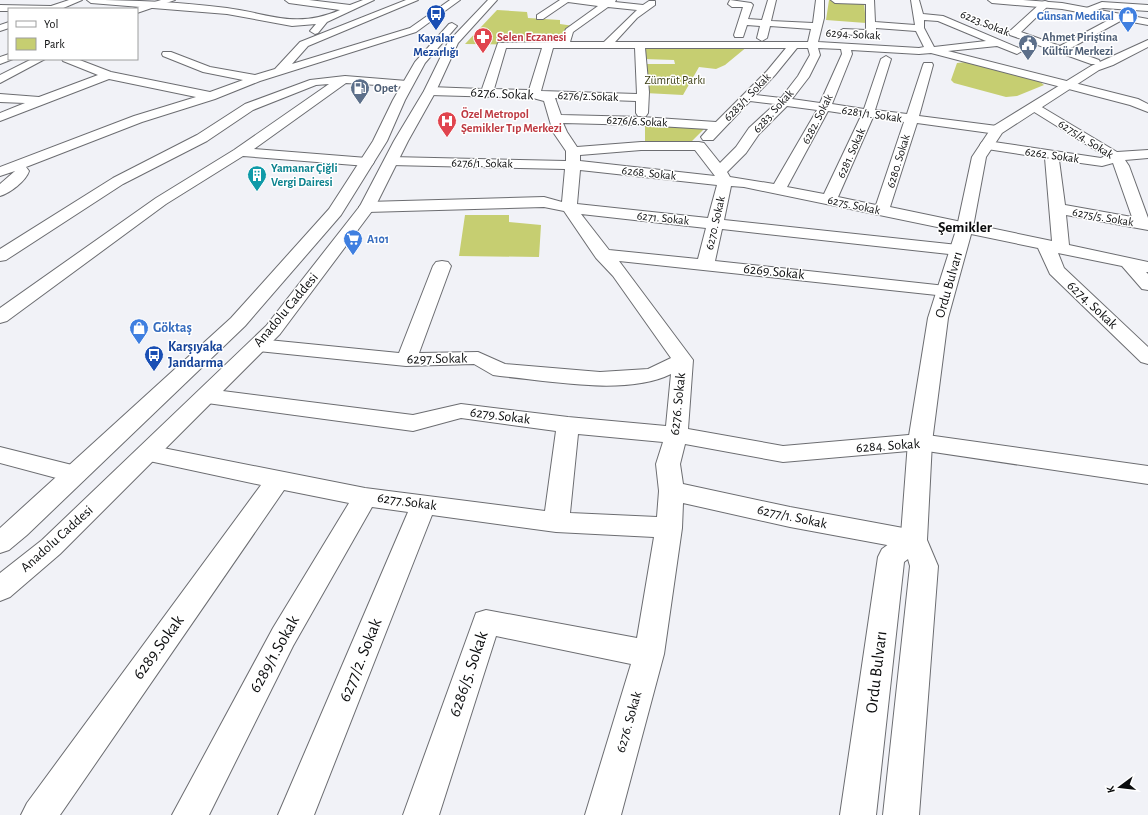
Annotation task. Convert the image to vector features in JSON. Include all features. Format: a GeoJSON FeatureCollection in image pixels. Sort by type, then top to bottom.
{"type":"FeatureCollection","features":[{"type":"Feature","properties":{"kind":"main road"},"geometry":{"type":"LineString","coordinates":[[20,8],[46,0]]}},
{"type":"Feature","properties":{"kind":"main road"},"geometry":{"type":"LineString","coordinates":[[55,8],[78,0]]}},
{"type":"Feature","properties":{"kind":"main road"},"geometry":{"type":"LineString","coordinates":[[91,0],[227,11],[292,23],[324,20],[370,0]]}},
{"type":"Feature","properties":{"kind":"main road"},"geometry":{"type":"LineString","coordinates":[[138,10],[171,0]]}},
{"type":"Feature","properties":{"kind":"main road"},"geometry":{"type":"LineString","coordinates":[[289,0],[351,8]]}},
{"type":"Feature","properties":{"kind":"main road"},"geometry":{"type":"LineString","coordinates":[[304,44],[414,0]]}},
{"type":"Feature","properties":{"kind":"main road"},"geometry":{"type":"LineString","coordinates":[[0,172],[138,119],[211,96],[256,79],[413,30],[456,0]]}},
{"type":"Feature","properties":{"kind":"main road","name":"Anadolu Caddesi"},"geometry":{"type":"LineString","coordinates":[[0,542],[18,528],[238,322],[335,212],[380,141],[420,62],[461,16],[480,0]]}},
{"type":"Feature","properties":{"kind":"main road","name":"Anadolu Caddesi"},"geometry":{"type":"LineString","coordinates":[[0,589],[52,547],[273,330],[367,207],[430,91],[453,42],[493,0]]}},
{"type":"Feature","properties":{"kind":"main road"},"geometry":{"type":"LineString","coordinates":[[540,18],[566,0]]}},
{"type":"Feature","properties":{"kind":"main road"},"geometry":{"type":"LineString","coordinates":[[569,0],[609,2],[645,8]]}},
{"type":"Feature","properties":{"kind":"main road"},"geometry":{"type":"LineString","coordinates":[[606,46],[634,16],[656,0]]}},
{"type":"Feature","properties":{"kind":"main road"},"geometry":{"type":"LineString","coordinates":[[734,0],[732,4],[748,6],[738,39],[740,46]]}},
{"type":"Feature","properties":{"kind":"main road"},"geometry":{"type":"LineString","coordinates":[[760,46],[772,0]]}},
{"type":"Feature","properties":{"kind":"main road"},"geometry":{"type":"LineString","coordinates":[[812,45],[822,29],[820,0]]}},
{"type":"Feature","properties":{"kind":"main road"},"geometry":{"type":"LineString","coordinates":[[742,22],[871,33],[872,24],[870,1],[835,0]]}},
{"type":"Feature","properties":{"kind":"main road"},"geometry":{"type":"LineString","coordinates":[[916,0],[919,28],[931,50],[998,43]]}},
{"type":"Feature","properties":{"kind":"main road"},"geometry":{"type":"LineString","coordinates":[[992,0],[1049,2],[1062,6],[1088,9],[1148,22]]}},
{"type":"Feature","properties":{"kind":"main road"},"geometry":{"type":"LineString","coordinates":[[1094,0],[1102,5]]}},
{"type":"Feature","properties":{"kind":"main road"},"geometry":{"type":"LineString","coordinates":[[1139,0],[1148,6]]}},
{"type":"Feature","properties":{"kind":"main road"},"geometry":{"type":"LineString","coordinates":[[563,46],[569,32],[609,2]]}},
{"type":"Feature","properties":{"kind":"main road"},"geometry":{"type":"LineString","coordinates":[[1049,2],[1014,33],[1046,43],[1095,65]]}},
{"type":"Feature","properties":{"kind":"main road"},"geometry":{"type":"LineString","coordinates":[[1088,9],[1102,5],[1148,6]]}},
{"type":"Feature","properties":{"kind":"main road","name":"6223.Sokak"},"geometry":{"type":"LineString","coordinates":[[919,17],[940,18],[1017,51]]}},
{"type":"Feature","properties":{"kind":"main road"},"geometry":{"type":"LineString","coordinates":[[1060,50],[1121,17]]}},
{"type":"Feature","properties":{"kind":"main road"},"geometry":{"type":"LineString","coordinates":[[279,72],[324,20]]}},
{"type":"Feature","properties":{"kind":"main road"},"geometry":{"type":"LineString","coordinates":[[872,24],[919,28]]}},
{"type":"Feature","properties":{"kind":"main road","name":"Ordu Bulvarı"},"geometry":{"type":"LineString","coordinates":[[901,815],[924,566],[914,540],[920,442],[938,318],[965,227],[979,157],[997,130],[1035,107],[1095,65],[1148,35]]}},
{"type":"Feature","properties":{"kind":"main road","name":"Ordu Bulvarı"},"geometry":{"type":"LineString","coordinates":[[1095,65],[1109,63],[1148,42]]}},
{"type":"Feature","properties":{"kind":"main road","name":"6294. Sokak"},"geometry":{"type":"LineString","coordinates":[[487,93],[502,45],[812,45],[846,50],[931,50],[1066,86],[1134,102],[1148,108]]}},
{"type":"Feature","properties":{"kind":"main road","name":"6283. Sokak"},"geometry":{"type":"LineString","coordinates":[[722,176],[754,131],[762,125],[784,102],[803,77],[815,55],[812,45]]}},
{"type":"Feature","properties":{"kind":"main road"},"geometry":{"type":"LineString","coordinates":[[534,94],[548,46]]}},
{"type":"Feature","properties":{"kind":"main road"},"geometry":{"type":"LineString","coordinates":[[640,46],[642,98],[641,146]]}},
{"type":"Feature","properties":{"kind":"main road","name":"6283/1. Sokak"},"geometry":{"type":"LineString","coordinates":[[699,146],[771,73],[793,46]]}},
{"type":"Feature","properties":{"kind":"main road"},"geometry":{"type":"LineString","coordinates":[[846,50],[900,61]]}},
{"type":"Feature","properties":{"kind":"main road","name":"6282. Sokak"},"geometry":{"type":"LineString","coordinates":[[778,190],[824,108],[846,50]]}},
{"type":"Feature","properties":{"kind":"main road"},"geometry":{"type":"LineString","coordinates":[[167,54],[207,70],[256,79]]}},
{"type":"Feature","properties":{"kind":"main road","name":"6281. Sokak"},"geometry":{"type":"LineString","coordinates":[[829,200],[868,114],[886,59]]}},
{"type":"Feature","properties":{"kind":"main road"},"geometry":{"type":"LineString","coordinates":[[0,80],[38,60]]}},
{"type":"Feature","properties":{"kind":"main road"},"geometry":{"type":"LineString","coordinates":[[70,60],[108,75],[211,96]]}},
{"type":"Feature","properties":{"kind":"main road","name":"6280. Sokak"},"geometry":{"type":"LineString","coordinates":[[881,211],[897,170],[910,120],[932,65],[914,63]]}},
{"type":"Feature","properties":{"kind":"main road"},"geometry":{"type":"LineString","coordinates":[[0,116],[108,75]]}},
{"type":"Feature","properties":{"kind":"main road"},"geometry":{"type":"LineString","coordinates":[[0,317],[161,201],[240,152],[345,78]]}},
{"type":"Feature","properties":{"kind":"main road"},"geometry":{"type":"LineString","coordinates":[[0,256],[118,181],[202,138],[249,107],[314,82],[345,78],[408,84]]}},
{"type":"Feature","properties":{"kind":"main road","name":"6276. Sokak"},"geometry":{"type":"LineString","coordinates":[[430,91],[534,94],[549,99],[560,132],[573,158]]}},
{"type":"Feature","properties":{"kind":"main road","name":"6276/2.Sokak"},"geometry":{"type":"LineString","coordinates":[[534,94],[642,98]]}},
{"type":"Feature","properties":{"kind":"main road","name":"6281/1. Sokak"},"geometry":{"type":"LineString","coordinates":[[748,97],[910,120],[997,130]]}},
{"type":"Feature","properties":{"kind":"main road"},"geometry":{"type":"LineString","coordinates":[[0,98],[44,100]]}},
{"type":"Feature","properties":{"kind":"main road"},"geometry":{"type":"LineString","coordinates":[[1134,102],[1148,100]]}},
{"type":"Feature","properties":{"kind":"main road","name":"6275/4. Sokak"},"geometry":{"type":"LineString","coordinates":[[1035,107],[1115,156],[1135,185],[1145,225]]}},
{"type":"Feature","properties":{"kind":"main road","name":"6276/6.Sokak"},"geometry":{"type":"LineString","coordinates":[[556,119],[642,121],[718,126]]}},
{"type":"Feature","properties":{"kind":"main road","name":"6262. Sokak"},"geometry":{"type":"LineString","coordinates":[[987,145],[1102,162],[1115,156],[1148,154]]}},
{"type":"Feature","properties":{"kind":"main road"},"geometry":{"type":"LineString","coordinates":[[569,208],[573,158],[641,146],[699,146],[722,176]]}},
{"type":"Feature","properties":{"kind":"main road"},"geometry":{"type":"LineString","coordinates":[[240,152],[367,162]]}},
{"type":"Feature","properties":{"kind":"main road","name":"6274. Sokak"},"geometry":{"type":"LineString","coordinates":[[1052,155],[1059,209],[1053,247],[1056,270],[1148,358]]}},
{"type":"Feature","properties":{"kind":"main road","name":"6276/1. Sokak"},"geometry":{"type":"LineString","coordinates":[[391,161],[573,158]]}},
{"type":"Feature","properties":{"kind":"main road","name":"6268. Sokak"},"geometry":{"type":"LineString","coordinates":[[573,158],[722,176]]}},
{"type":"Feature","properties":{"kind":"main road"},"geometry":{"type":"LineString","coordinates":[[0,191],[21,174],[22,171],[18,165]]}},
{"type":"Feature","properties":{"kind":"main road","name":"6275. Sokak"},"geometry":{"type":"LineString","coordinates":[[722,176],[778,190],[965,227],[1148,267]]}},
{"type":"Feature","properties":{"kind":"main road","name":"6270. Sokak"},"geometry":{"type":"LineString","coordinates":[[705,265],[716,223],[722,176]]}},
{"type":"Feature","properties":{"kind":"main road","name":"6271. Sokak"},"geometry":{"type":"LineString","coordinates":[[367,207],[544,202],[569,208],[958,250]]}},
{"type":"Feature","properties":{"kind":"main road","name":"6276. Sokak"},"geometry":{"type":"LineString","coordinates":[[569,208],[602,254],[619,272],[683,360],[676,435],[668,464],[671,491],[669,528],[649,654],[603,815]]}},
{"type":"Feature","properties":{"kind":"main road","name":"6275/5. Sokak"},"geometry":{"type":"LineString","coordinates":[[1059,209],[1145,225]]}},
{"type":"Feature","properties":{"kind":"main road","name":"6269.Sokak"},"geometry":{"type":"LineString","coordinates":[[602,254],[946,291]]}},
{"type":"Feature","properties":{"kind":"main road"},"geometry":{"type":"LineString","coordinates":[[1127,262],[1148,285]]}},
{"type":"Feature","properties":{"kind":"main road"},"geometry":{"type":"LineString","coordinates":[[406,360],[442,266]]}},
{"type":"Feature","properties":{"kind":"main road","name":"6297.Sokak"},"geometry":{"type":"LineString","coordinates":[[258,345],[406,360],[478,358],[500,370],[600,379],[652,375],[683,360]]}},
{"type":"Feature","properties":{"kind":"main road","name":"6279.Sokak"},"geometry":{"type":"LineString","coordinates":[[207,396],[413,423],[460,411],[568,425],[676,435]]}},
{"type":"Feature","properties":{"kind":"main road"},"geometry":{"type":"LineString","coordinates":[[556,522],[568,425]]}},
{"type":"Feature","properties":{"kind":"main road","name":"6284. Sokak"},"geometry":{"type":"LineString","coordinates":[[676,435],[783,454],[920,442],[1148,475]]}},
{"type":"Feature","properties":{"kind":"main road","name":"6277.Sokak"},"geometry":{"type":"LineString","coordinates":[[148,453],[278,480],[365,496],[556,522],[669,528]]}},
{"type":"Feature","properties":{"kind":"main road"},"geometry":{"type":"LineString","coordinates":[[0,455],[76,474]]}},
{"type":"Feature","properties":{"kind":"main road","name":"6289.Sokak"},"geometry":{"type":"LineString","coordinates":[[39,815],[278,480]]}},
{"type":"Feature","properties":{"kind":"main road","name":"6277/1. Sokak"},"geometry":{"type":"LineString","coordinates":[[671,491],[819,523],[914,540]]}},
{"type":"Feature","properties":{"kind":"main road","name":"6289/1.Sokak"},"geometry":{"type":"LineString","coordinates":[[190,815],[282,637],[365,496]]}},
{"type":"Feature","properties":{"kind":"main road","name":"6277/2. Sokak"},"geometry":{"type":"LineString","coordinates":[[296,815],[424,504]]}},
{"type":"Feature","properties":{"kind":"main road","name":"Ordu Bulvarı"},"geometry":{"type":"LineString","coordinates":[[858,815],[891,557],[914,540]]}},
{"type":"Feature","properties":{"kind":"main road","name":"6286/5. Sokak"},"geometry":{"type":"LineString","coordinates":[[420,815],[486,622],[649,654]]}},
{"type":"Feature","properties":{"kind":"green space"},"geometry":{"type":"Polygon","coordinates":[[[829,0],[864,3],[866,23],[826,20],[829,0]]]}},
{"type":"Feature","properties":{"kind":"green space"},"geometry":{"type":"Polygon","coordinates":[[[497,10],[527,12],[528,18],[560,20],[560,24],[574,26],[562,45],[465,44],[497,10]]]}},
{"type":"Feature","properties":{"kind":"green space","name":"Zümrüt Parkı"},"geometry":{"type":"Polygon","coordinates":[[[748,46],[725,65],[716,69],[699,67],[683,95],[645,93],[642,64],[675,64],[674,60],[643,59],[644,47],[748,46]]]}},
{"type":"Feature","properties":{"kind":"green space"},"geometry":{"type":"Polygon","coordinates":[[[966,62],[1039,81],[1044,85],[1017,96],[1006,97],[954,83],[951,80],[957,63],[966,62]]]}},
{"type":"Feature","properties":{"kind":"green space"},"geometry":{"type":"Polygon","coordinates":[[[645,123],[706,127],[692,141],[645,141],[645,123]]]}},
{"type":"Feature","properties":{"kind":"green space"},"geometry":{"type":"Polygon","coordinates":[[[465,215],[509,215],[509,222],[541,225],[539,257],[459,256],[465,215]]]}},
{"type":"Feature","properties":{"kind":"place","name":"Kayalar Mezarlığı"},"geometry":{"type":"Point","coordinates":[436,31]}},
{"type":"Feature","properties":{"kind":"place","name":"Günsan Medikal"},"geometry":{"type":"Point","coordinates":[1128,33]}},
{"type":"Feature","properties":{"kind":"place","name":"Selen Eczanesi"},"geometry":{"type":"Point","coordinates":[483,54]}},
{"type":"Feature","properties":{"kind":"place","name":"Ahmet Piriştina Kültür Merkezi"},"geometry":{"type":"Point","coordinates":[1028,61]}},
{"type":"Feature","properties":{"kind":"place","name":"Opet"},"geometry":{"type":"Point","coordinates":[360,105]}},
{"type":"Feature","properties":{"kind":"place","name":"Özel Metropol Şemikler Tıp Merkezi"},"geometry":{"type":"Point","coordinates":[447,138]}},
{"type":"Feature","properties":{"kind":"place","name":"Yamanar Çiğli Vergi Dairesi"},"geometry":{"type":"Point","coordinates":[257,192]}},
{"type":"Feature","properties":{"kind":"place","name":"A101"},"geometry":{"type":"Point","coordinates":[353,256]}},
{"type":"Feature","properties":{"kind":"place","name":"Göktaş"},"geometry":{"type":"Point","coordinates":[139,345]}},
{"type":"Feature","properties":{"kind":"place","name":"Karşıyaka Jandarma"},"geometry":{"type":"Point","coordinates":[154,372]}},
{"type":"Feature","properties":{"kind":"district","name":"Şemikler"},"geometry":{"type":"Point","coordinates":[965,227]}}]}
